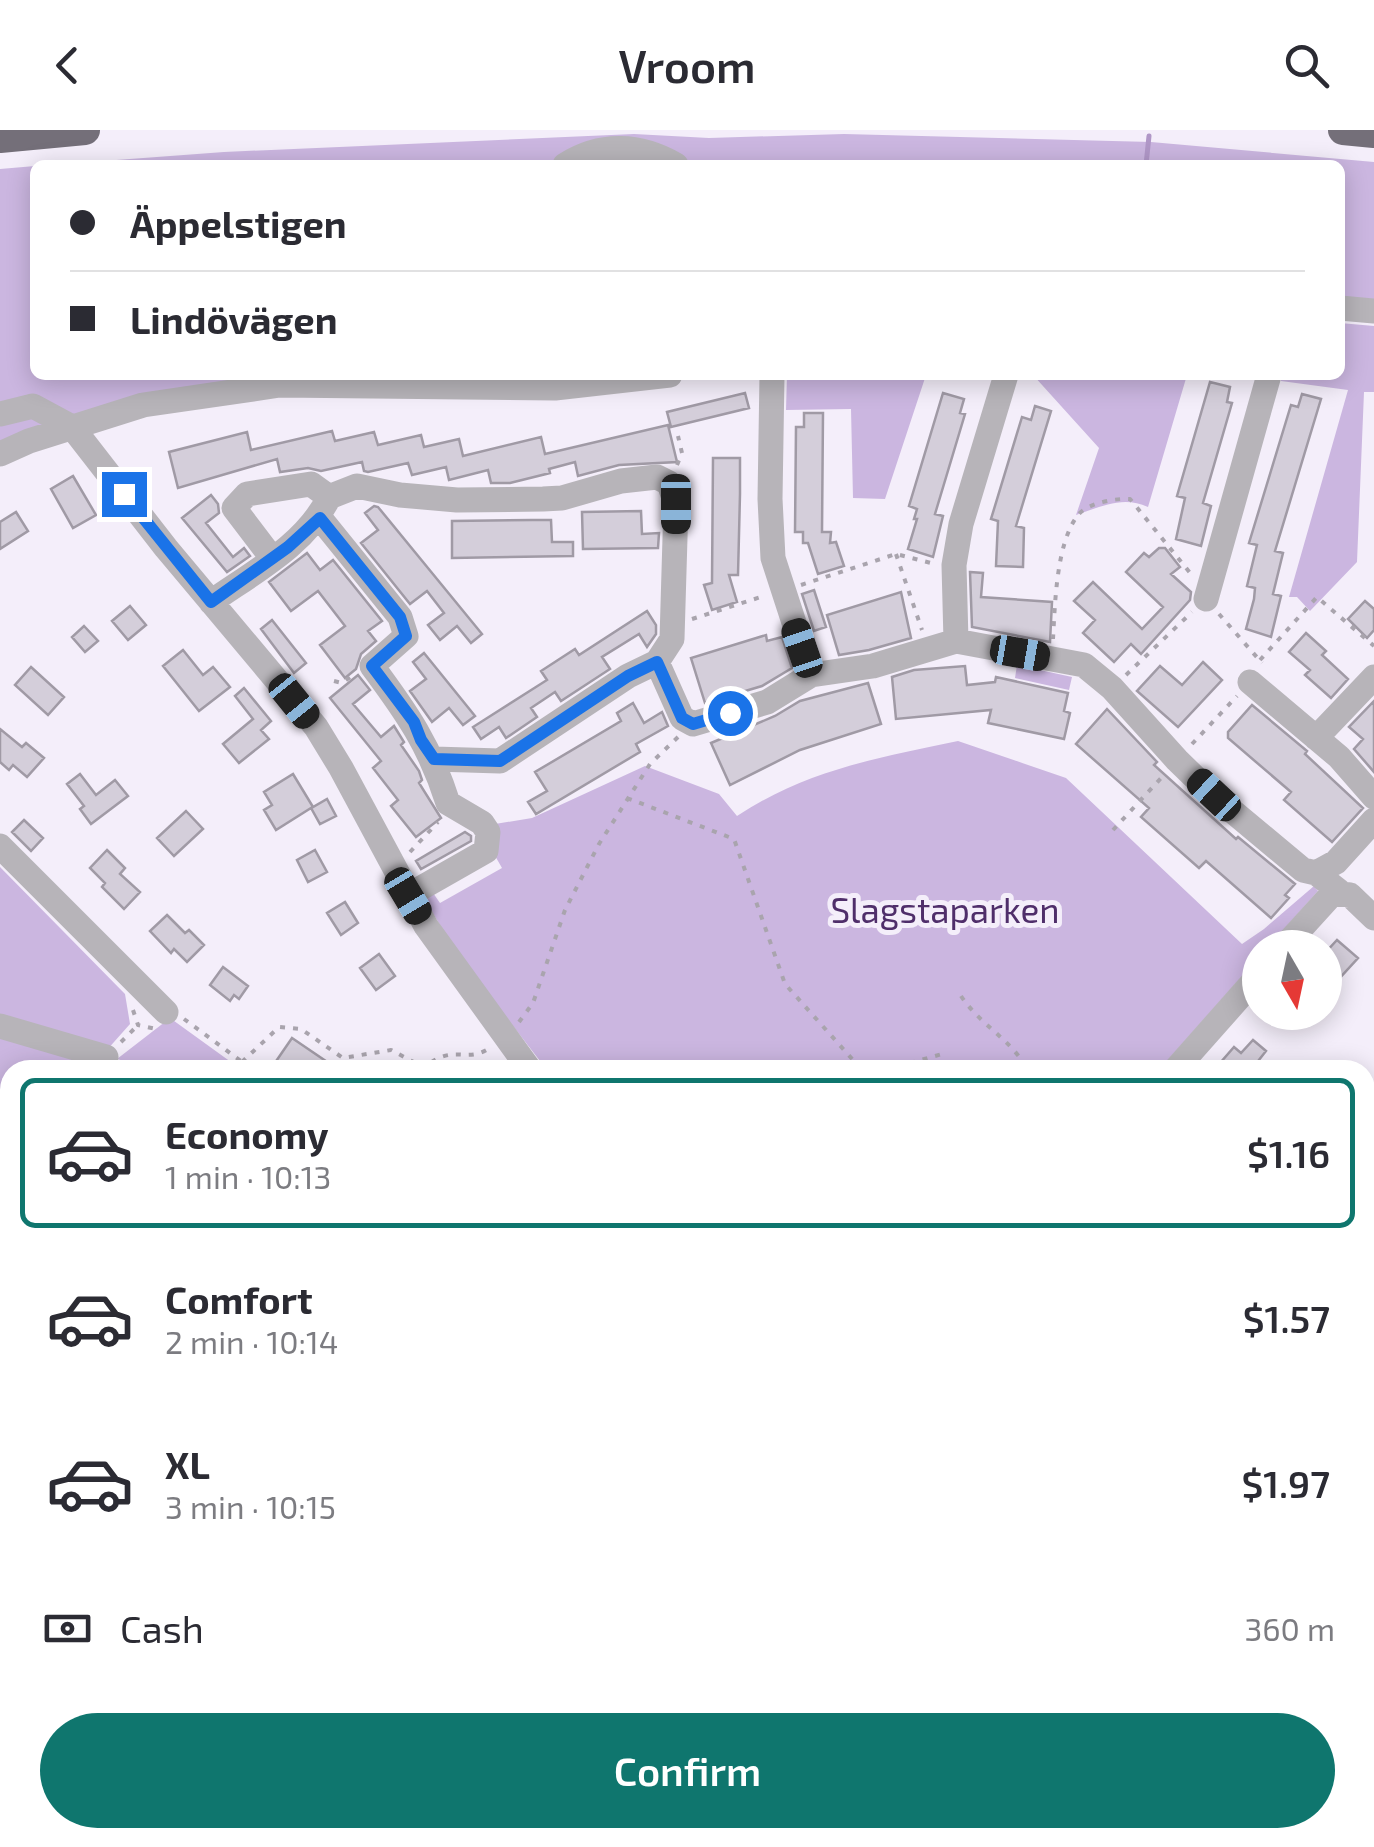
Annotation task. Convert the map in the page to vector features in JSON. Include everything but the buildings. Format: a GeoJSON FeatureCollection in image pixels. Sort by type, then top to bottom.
{"type":"FeatureCollection","features":[{"type":"Feature","properties":{"kind":"highway"},"geometry":{"type":"LineString","coordinates":[[0,138],[85,130]]}},
{"type":"Feature","properties":{"kind":"highway"},"geometry":{"type":"LineString","coordinates":[[1343,130],[1374,133]]}},
{"type":"Feature","properties":{"kind":"street"},"geometry":{"type":"LineString","coordinates":[[575,160],[592,151],[624,148],[651,152],[666,160]]}},
{"type":"Feature","properties":{"kind":"street"},"geometry":{"type":"LineString","coordinates":[[1345,308],[1374,311]]}},
{"type":"Feature","properties":{"kind":"street"},"geometry":{"type":"LineString","coordinates":[[0,454],[29,440],[108,414],[171,399],[311,380]]}},
{"type":"Feature","properties":{"kind":"street"},"geometry":{"type":"LineString","coordinates":[[333,380],[486,390],[626,380]]}},
{"type":"Feature","properties":{"kind":"street"},"geometry":{"type":"LineString","coordinates":[[772,380],[773,558],[811,675]]}},
{"type":"Feature","properties":{"kind":"street"},"geometry":{"type":"LineString","coordinates":[[956,642],[954,565],[961,524],[1004,380]]}},
{"type":"Feature","properties":{"kind":"street"},"geometry":{"type":"LineString","coordinates":[[1206,599],[1267,380]]}},
{"type":"Feature","properties":{"kind":"street"},"geometry":{"type":"LineString","coordinates":[[0,414],[33,406],[72,427],[322,737],[408,896],[523,1060]]}},
{"type":"Feature","properties":{"kind":"street"},"geometry":{"type":"LineString","coordinates":[[211,602],[272,558],[324,507],[357,486],[456,500],[562,498],[658,476],[669,483],[676,504],[673,625],[672,639],[657,662],[628,676],[500,761],[434,759]]}},
{"type":"Feature","properties":{"kind":"street"},"geometry":{"type":"LineString","coordinates":[[272,558],[234,508],[247,494],[311,484],[400,617],[406,636],[372,666],[414,722],[434,759],[452,808],[482,823],[488,832],[486,851],[408,896]]}},
{"type":"Feature","properties":{"kind":"street"},"geometry":{"type":"LineString","coordinates":[[657,662],[682,718],[693,724],[767,702],[811,675],[873,666],[956,642],[1084,665],[1112,688],[1176,760],[1256,832],[1374,918]]}},
{"type":"Feature","properties":{"kind":"street"},"geometry":{"type":"LineString","coordinates":[[1255,671],[1374,797]]}},
{"type":"Feature","properties":{"kind":"street"},"geometry":{"type":"LineString","coordinates":[[1316,738],[1374,677]]}},
{"type":"Feature","properties":{"kind":"street"},"geometry":{"type":"LineString","coordinates":[[1316,873],[1336,862],[1374,820]]}},
{"type":"Feature","properties":{"kind":"street"},"geometry":{"type":"LineString","coordinates":[[0,846],[166,1012]]}},
{"type":"Feature","properties":{"kind":"street"},"geometry":{"type":"LineString","coordinates":[[1299,930],[1322,904],[1342,892]]}},
{"type":"Feature","properties":{"kind":"street"},"geometry":{"type":"LineString","coordinates":[[1184,1060],[1242,994]]}},
{"type":"Feature","properties":{"kind":"street"},"geometry":{"type":"LineString","coordinates":[[0,1026],[106,1057]]}},
{"type":"Feature","properties":{"kind":"path"},"geometry":{"type":"LineString","coordinates":[[669,483],[682,453],[678,436]]}},
{"type":"Feature","properties":{"kind":"path"},"geometry":{"type":"LineString","coordinates":[[1052,659],[1059,566],[1077,516],[1089,507],[1124,498],[1134,502],[1194,578],[1255,671]]}},
{"type":"Feature","properties":{"kind":"path"},"geometry":{"type":"LineString","coordinates":[[896,554],[928,649]]}},
{"type":"Feature","properties":{"kind":"path"},"geometry":{"type":"LineString","coordinates":[[673,625],[756,598],[783,594],[896,554],[914,561],[954,565]]}},
{"type":"Feature","properties":{"kind":"path"},"geometry":{"type":"LineString","coordinates":[[1114,830],[1318,597],[1374,646]]}},
{"type":"Feature","properties":{"kind":"path"},"geometry":{"type":"LineString","coordinates":[[1112,688],[1206,599]]}},
{"type":"Feature","properties":{"kind":"path"},"geometry":{"type":"LineString","coordinates":[[435,1060],[446,1053],[478,1055],[533,1004],[565,910],[627,798],[650,764],[693,724]]}},
{"type":"Feature","properties":{"kind":"path"},"geometry":{"type":"LineString","coordinates":[[627,798],[734,839],[784,984],[853,1060]]}},
{"type":"Feature","properties":{"kind":"path"},"geometry":{"type":"LineString","coordinates":[[394,870],[452,808]]}},
{"type":"Feature","properties":{"kind":"path"},"geometry":{"type":"LineString","coordinates":[[961,996],[983,1024],[1013,1046],[1022,1060]]}},
{"type":"Feature","properties":{"kind":"path"},"geometry":{"type":"LineString","coordinates":[[166,1012],[186,1020],[239,1060]]}},
{"type":"Feature","properties":{"kind":"path"},"geometry":{"type":"LineString","coordinates":[[244,1060],[279,1027],[301,1030],[343,1058],[392,1050],[409,1060]]}},
{"type":"Feature","properties":{"kind":"path"},"geometry":{"type":"LineString","coordinates":[[921,1060],[946,1053]]}},
{"type":"Feature","properties":{"kind":"green space"},"geometry":{"type":"Polygon","coordinates":[[[634,134],[709,138],[844,134],[1151,142],[1374,162],[1374,302],[1345,299],[1345,160],[116,160],[634,134]]]}},
{"type":"Feature","properties":{"kind":"green space"},"geometry":{"type":"Polygon","coordinates":[[[30,166],[30,380],[298,380],[0,446],[0,169],[30,166]]]}},
{"type":"Feature","properties":{"kind":"green space"},"geometry":{"type":"Polygon","coordinates":[[[1345,323],[1374,326],[1374,392],[1364,392],[1357,562],[1310,611],[1297,597],[1289,597],[1348,390],[1281,381],[1345,380],[1345,323]]]}},
{"type":"Feature","properties":{"kind":"green space"},"geometry":{"type":"Polygon","coordinates":[[[787,380],[924,380],[885,499],[853,498],[851,409],[786,410],[787,380]]]}},
{"type":"Feature","properties":{"kind":"green space"},"geometry":{"type":"Polygon","coordinates":[[[1038,380],[1186,380],[1148,507],[1121,502],[1076,515],[1099,448],[1038,380]]]}},
{"type":"Feature","properties":{"kind":"green space"},"geometry":{"type":"Polygon","coordinates":[[[1017,665],[1072,677],[1069,690],[1015,678],[1017,665]]]}},
{"type":"Feature","properties":{"kind":"green space","name":"Slagstaparken"},"geometry":{"type":"Polygon","coordinates":[[[958,741],[1066,778],[1242,944],[1242,976],[1168,1060],[539,1060],[459,956],[426,902],[431,890],[440,903],[502,868],[494,854],[489,825],[532,818],[645,766],[719,794],[737,816],[816,777],[958,741]]]}},
{"type":"Feature","properties":{"kind":"green space"},"geometry":{"type":"Polygon","coordinates":[[[0,867],[125,994],[130,1024],[106,1051],[0,1019],[0,867]]]}},
{"type":"Feature","properties":{"kind":"green space","name":"Slagstaparken"},"geometry":{"type":"Polygon","coordinates":[[[1314,886],[1318,891],[1283,930],[1263,930],[1314,886]]]}},
{"type":"Feature","properties":{"kind":"green space"},"geometry":{"type":"Polygon","coordinates":[[[170,1018],[228,1060],[120,1060],[117,1059],[170,1018]]]}},
{"type":"Feature","properties":{"kind":"green space"},"geometry":{"type":"Polygon","coordinates":[[[0,1034],[88,1060],[0,1060],[0,1034]]]}},
{"type":"Feature","properties":{"kind":"waterway"},"geometry":{"type":"LineString","coordinates":[[1147,160],[1149,136]]}},
{"type":"Feature","properties":{"kind":"route"},"geometry":{"type":"LineString","coordinates":[[124,494],[211,602],[288,547],[320,518],[400,617],[406,636],[372,666],[414,722],[434,759],[500,761],[628,676],[657,662],[682,718],[693,724],[730,713]]}}]}
